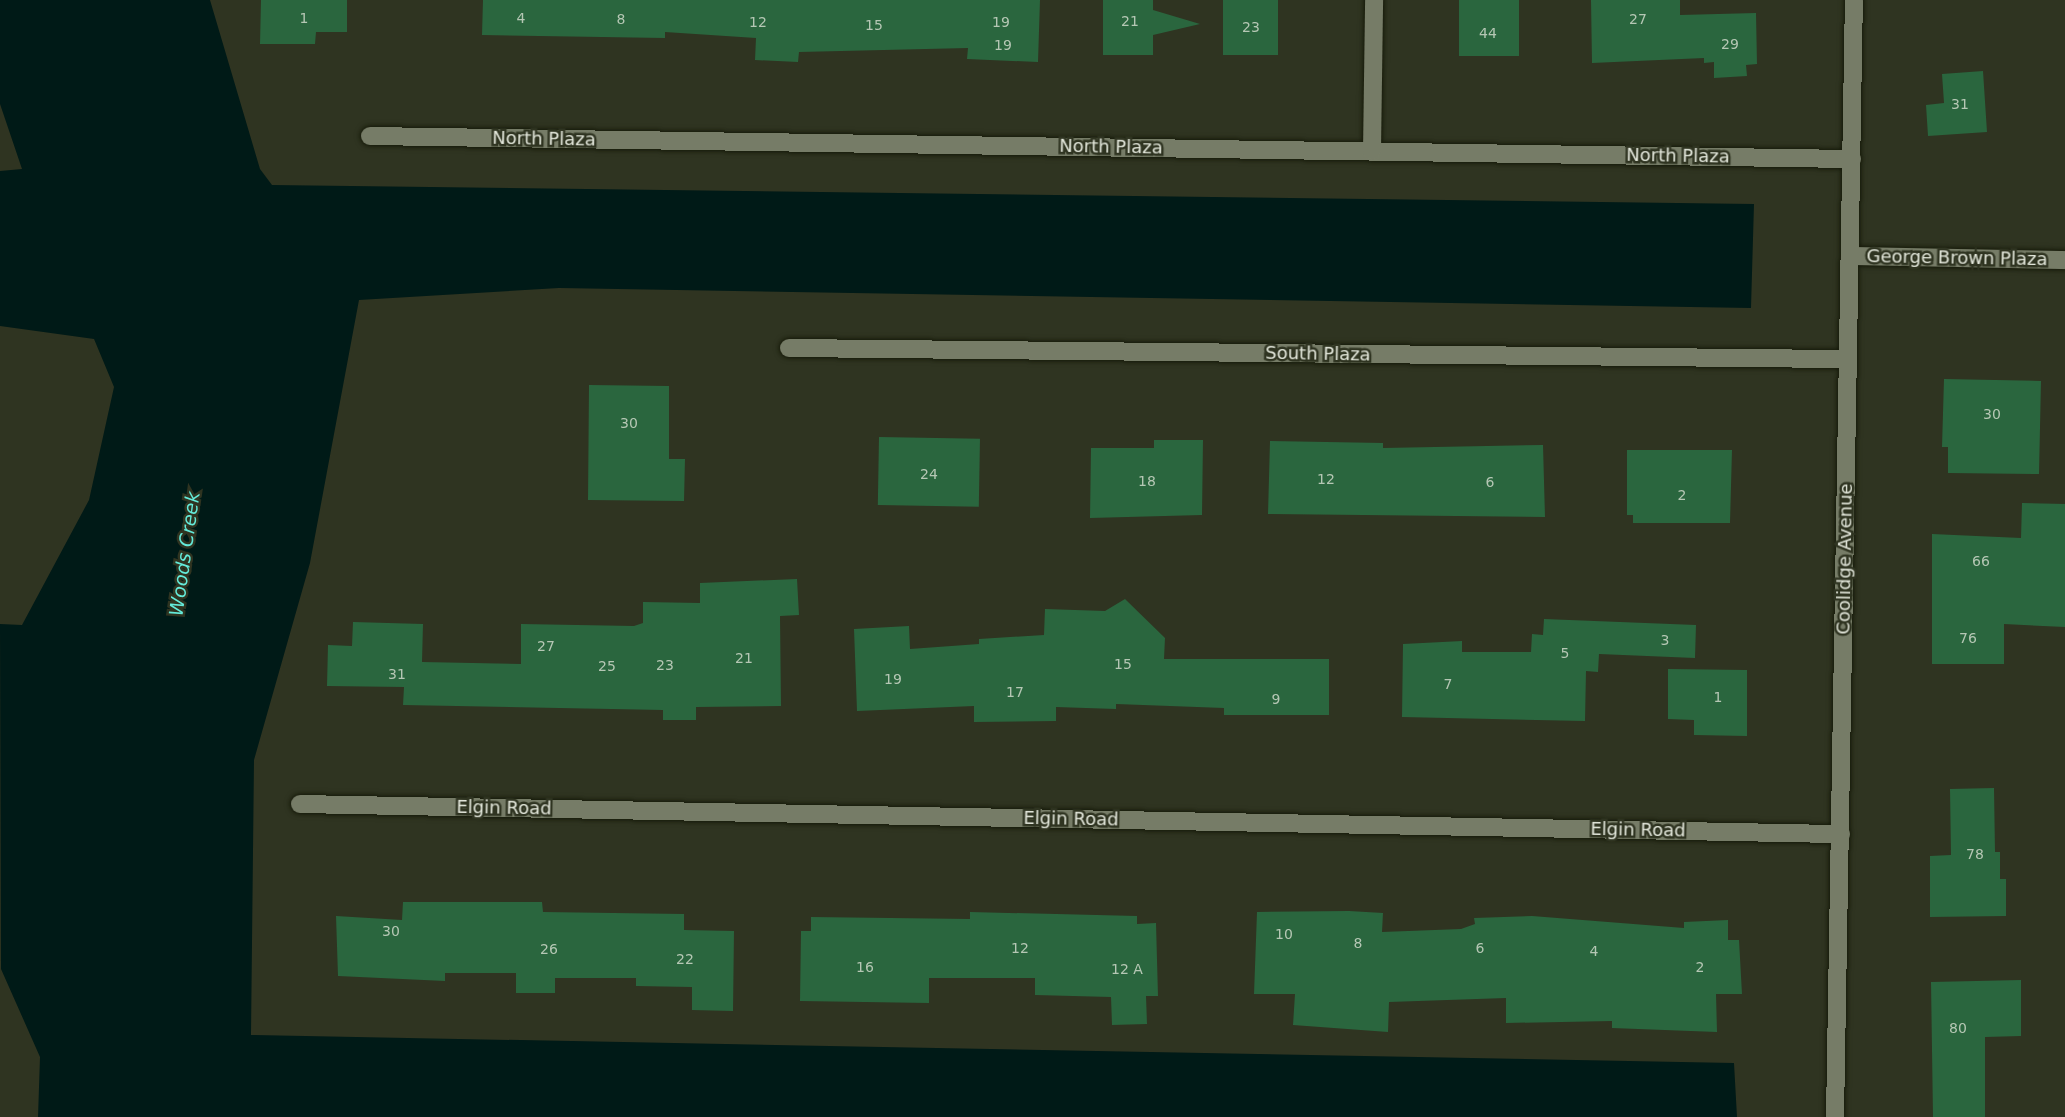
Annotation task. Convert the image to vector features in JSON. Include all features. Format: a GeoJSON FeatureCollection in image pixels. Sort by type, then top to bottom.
{"type":"FeatureCollection","features":[{"type":"Feature","properties":{"kind":"street"},"geometry":{"type":"LineString","coordinates":[[1372,151],[1374,0]]}},
{"type":"Feature","properties":{"kind":"street","name":"Coolidge Avenue"},"geometry":{"type":"LineString","coordinates":[[1835,1117],[1854,0]]}},
{"type":"Feature","properties":{"kind":"street","name":"North Plaza"},"geometry":{"type":"LineString","coordinates":[[370,136],[1852,159]]}},
{"type":"Feature","properties":{"kind":"street","name":"George Brown Plaza"},"geometry":{"type":"LineString","coordinates":[[1850,256],[2065,260]]}},
{"type":"Feature","properties":{"kind":"street","name":"South Plaza"},"geometry":{"type":"LineString","coordinates":[[789,348],[1847,359]]}},
{"type":"Feature","properties":{"kind":"street","name":"Elgin Road"},"geometry":{"type":"LineString","coordinates":[[300,804],[1841,834]]}},
{"type":"Feature","properties":{"kind":"water","name":"Woods Creek"},"geometry":{"type":"Polygon","coordinates":[[[0,0],[210,0],[260,169],[272,185],[1754,204],[1751,308],[559,288],[359,300],[310,563],[254,760],[251,1035],[1734,1063],[1737,1117],[38,1117],[40,1057],[1,969],[0,624],[22,625],[89,500],[114,387],[94,339],[0,326],[0,171],[22,169],[0,104],[0,0]]]}},
{"type":"Feature","properties":{"kind":"building"},"geometry":{"type":"Polygon","coordinates":[[[261,0],[347,0],[347,32],[316,32],[315,44],[260,44],[261,0]]]}},
{"type":"Feature","properties":{"kind":"building"},"geometry":{"type":"Polygon","coordinates":[[[483,0],[1040,0],[1038,62],[967,59],[968,48],[799,52],[798,62],[755,60],[756,38],[665,32],[665,38],[482,35],[483,0]]]}},
{"type":"Feature","properties":{"kind":"building"},"geometry":{"type":"Polygon","coordinates":[[[1103,0],[1153,0],[1153,10],[1200,24],[1153,35],[1153,55],[1103,55],[1103,0]]]}},
{"type":"Feature","properties":{"kind":"building"},"geometry":{"type":"Polygon","coordinates":[[[1223,0],[1278,0],[1278,55],[1223,55],[1223,0]]]}},
{"type":"Feature","properties":{"kind":"building"},"geometry":{"type":"Polygon","coordinates":[[[1459,0],[1519,0],[1519,56],[1459,56],[1459,0]]]}},
{"type":"Feature","properties":{"kind":"building"},"geometry":{"type":"Polygon","coordinates":[[[1591,0],[1680,0],[1680,15],[1756,13],[1757,64],[1746,65],[1747,76],[1714,78],[1714,62],[1704,63],[1704,58],[1592,63],[1591,0]]]}},
{"type":"Feature","properties":{"kind":"building"},"geometry":{"type":"Polygon","coordinates":[[[1983,71],[1987,132],[1928,136],[1926,105],[1944,103],[1942,74],[1983,71]]]}},
{"type":"Feature","properties":{"kind":"building"},"geometry":{"type":"Polygon","coordinates":[[[1944,379],[2041,381],[2039,474],[1948,473],[1948,447],[1942,447],[1944,379]]]}},
{"type":"Feature","properties":{"kind":"building"},"geometry":{"type":"Polygon","coordinates":[[[589,385],[669,386],[669,459],[685,459],[684,501],[588,500],[589,385]]]}},
{"type":"Feature","properties":{"kind":"building"},"geometry":{"type":"Polygon","coordinates":[[[879,437],[980,439],[979,507],[878,505],[879,437]]]}},
{"type":"Feature","properties":{"kind":"building"},"geometry":{"type":"Polygon","coordinates":[[[1154,440],[1203,440],[1202,515],[1090,518],[1091,448],[1154,448],[1154,440]]]}},
{"type":"Feature","properties":{"kind":"building"},"geometry":{"type":"Polygon","coordinates":[[[1270,441],[1383,443],[1383,448],[1543,445],[1545,517],[1268,514],[1270,441]]]}},
{"type":"Feature","properties":{"kind":"building"},"geometry":{"type":"Polygon","coordinates":[[[1627,450],[1732,450],[1730,523],[1633,523],[1633,515],[1627,515],[1627,450]]]}},
{"type":"Feature","properties":{"kind":"building"},"geometry":{"type":"Polygon","coordinates":[[[2022,503],[2065,504],[2065,627],[2004,624],[2004,664],[1932,664],[1932,534],[2021,538],[2022,503]]]}},
{"type":"Feature","properties":{"kind":"building"},"geometry":{"type":"Polygon","coordinates":[[[797,579],[799,615],[780,616],[781,706],[696,707],[696,720],[663,720],[663,710],[403,705],[404,687],[327,686],[328,645],[352,646],[353,622],[423,624],[422,662],[521,664],[521,624],[634,626],[643,623],[643,602],[700,603],[700,583],[797,579]]]}},
{"type":"Feature","properties":{"kind":"building"},"geometry":{"type":"Polygon","coordinates":[[[1125,599],[1165,638],[1164,659],[1329,659],[1329,715],[1224,715],[1224,708],[1116,704],[1116,709],[1056,707],[1056,721],[974,722],[974,706],[857,711],[854,629],[909,626],[910,649],[979,644],[979,639],[1044,635],[1045,609],[1105,611],[1125,599]]]}},
{"type":"Feature","properties":{"kind":"building"},"geometry":{"type":"Polygon","coordinates":[[[1544,619],[1696,625],[1695,658],[1599,654],[1598,672],[1586,671],[1585,721],[1402,717],[1403,644],[1462,641],[1462,652],[1531,652],[1532,634],[1543,635],[1544,619]]]}},
{"type":"Feature","properties":{"kind":"building"},"geometry":{"type":"Polygon","coordinates":[[[1668,669],[1747,670],[1747,736],[1694,735],[1694,720],[1668,719],[1668,669]]]}},
{"type":"Feature","properties":{"kind":"building"},"geometry":{"type":"Polygon","coordinates":[[[1994,788],[1995,852],[2000,852],[2000,879],[2006,879],[2006,916],[1930,917],[1930,856],[1951,855],[1950,789],[1994,788]]]}},
{"type":"Feature","properties":{"kind":"building"},"geometry":{"type":"Polygon","coordinates":[[[403,902],[542,902],[543,912],[684,914],[684,930],[734,931],[733,1011],[692,1010],[692,987],[636,986],[636,978],[555,978],[555,993],[516,993],[516,973],[445,973],[445,981],[338,976],[336,916],[402,920],[403,902]]]}},
{"type":"Feature","properties":{"kind":"building"},"geometry":{"type":"Polygon","coordinates":[[[970,912],[1137,916],[1137,924],[1156,923],[1158,996],[1146,996],[1147,1024],[1112,1025],[1111,997],[1035,995],[1035,978],[929,978],[929,1003],[800,1001],[801,931],[811,931],[811,917],[970,919],[970,912]]]}},
{"type":"Feature","properties":{"kind":"building"},"geometry":{"type":"Polygon","coordinates":[[[1257,912],[1383,913],[1382,932],[1461,929],[1475,924],[1474,918],[1532,916],[1684,928],[1684,922],[1728,920],[1728,940],[1739,940],[1742,994],[1716,994],[1717,1032],[1612,1028],[1612,1021],[1506,1023],[1506,998],[1389,1002],[1388,1032],[1293,1025],[1295,994],[1254,994],[1257,912]]]}},
{"type":"Feature","properties":{"kind":"building"},"geometry":{"type":"Polygon","coordinates":[[[2021,980],[2021,1036],[1985,1037],[1985,1117],[1933,1117],[1931,982],[2021,980]]]}}]}
